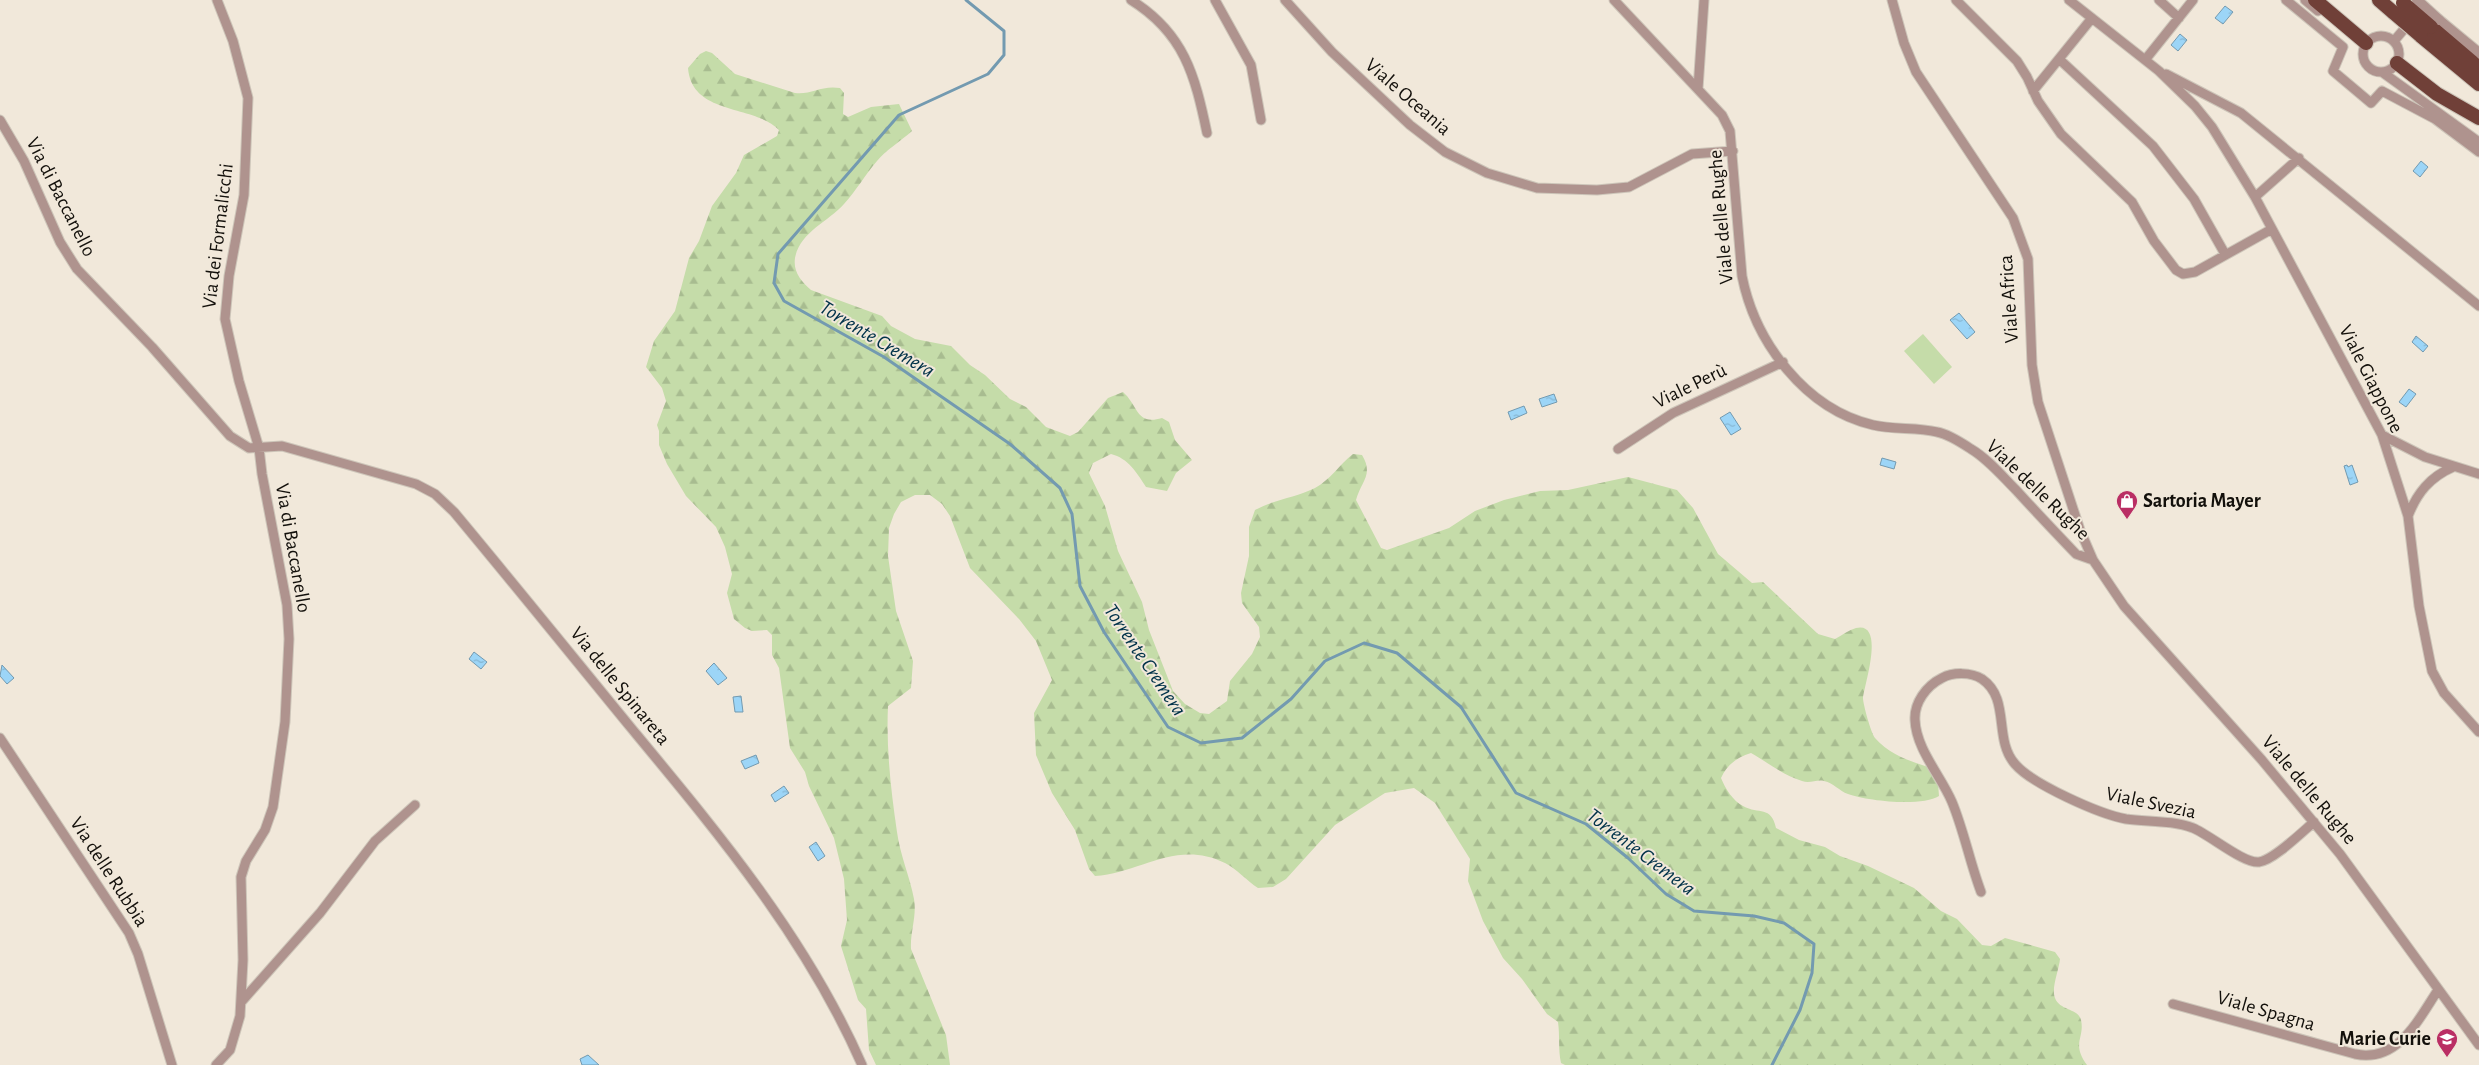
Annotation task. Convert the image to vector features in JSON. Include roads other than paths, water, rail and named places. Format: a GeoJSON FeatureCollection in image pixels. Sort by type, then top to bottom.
{"type":"FeatureCollection","features":[{"type":"Feature","properties":{"kind":"highway"},"geometry":{"type":"LineString","coordinates":[[2315,0],[2365,46]]}},
{"type":"Feature","properties":{"kind":"highway"},"geometry":{"type":"LineString","coordinates":[[2379,0],[2399,5],[2431,28],[2479,68]]}},
{"type":"Feature","properties":{"kind":"highway"},"geometry":{"type":"LineString","coordinates":[[2431,28],[2479,84]]}},
{"type":"Feature","properties":{"kind":"highway"},"geometry":{"type":"LineString","coordinates":[[2397,63],[2437,94],[2479,118]]}},
{"type":"Feature","properties":{"kind":"street","name":"Via dei Formalicchi"},"geometry":{"type":"LineString","coordinates":[[217,0],[233,41],[248,98],[244,196],[229,276],[225,313],[232,354],[259,448]]}},
{"type":"Feature","properties":{"kind":"street"},"geometry":{"type":"LineString","coordinates":[[1131,0],[1150,12],[1170,32],[1188,65],[1201,104],[1207,133]]}},
{"type":"Feature","properties":{"kind":"street"},"geometry":{"type":"LineString","coordinates":[[1215,0],[1251,65],[1261,120]]}},
{"type":"Feature","properties":{"kind":"street","name":"Viale Oceania"},"geometry":{"type":"LineString","coordinates":[[1285,0],[1332,52],[1410,125],[1445,152],[1487,173],[1537,188],[1597,190],[1628,187],[1692,154],[1733,151]]}},
{"type":"Feature","properties":{"kind":"street","name":"Viale delle Rughe"},"geometry":{"type":"LineString","coordinates":[[1614,0],[1722,115],[1730,131],[1742,276],[1746,297],[1757,322],[1795,380],[1812,395],[1846,417],[1874,425],[1938,432],[1972,449],[1994,468],[2076,554],[2093,560],[2124,606],[2261,759],[2340,854],[2479,1045]]}},
{"type":"Feature","properties":{"kind":"street"},"geometry":{"type":"LineString","coordinates":[[1698,89],[1704,0]]}},
{"type":"Feature","properties":{"kind":"street","name":"Viale Africa"},"geometry":{"type":"LineString","coordinates":[[1892,0],[1904,43],[1916,72],[2013,218],[2020,234],[2028,259],[2032,365],[2038,402],[2080,530],[2093,560]]}},
{"type":"Feature","properties":{"kind":"street"},"geometry":{"type":"LineString","coordinates":[[1956,0],[2013,56],[2024,71],[2042,109],[2061,134],[2132,202],[2154,241],[2176,270],[2183,274],[2191,273],[2272,229]]}},
{"type":"Feature","properties":{"kind":"street","name":"Viale Giappone"},"geometry":{"type":"LineString","coordinates":[[2069,0],[2159,71],[2212,127],[2255,197],[2382,435],[2408,516],[2419,606],[2432,671],[2444,693],[2479,732]]}},
{"type":"Feature","properties":{"kind":"street"},"geometry":{"type":"LineString","coordinates":[[2159,0],[2179,18]]}},
{"type":"Feature","properties":{"kind":"street"},"geometry":{"type":"LineString","coordinates":[[2145,60],[2193,0]]}},
{"type":"Feature","properties":{"kind":"street"},"geometry":{"type":"LineString","coordinates":[[2286,0],[2343,47],[2333,71],[2371,103],[2382,91],[2435,119],[2479,152]]}},
{"type":"Feature","properties":{"kind":"street"},"geometry":{"type":"LineString","coordinates":[[2304,0],[2365,46]]}},
{"type":"Feature","properties":{"kind":"street"},"geometry":{"type":"LineString","coordinates":[[2417,0],[2431,28],[2479,54]]}},
{"type":"Feature","properties":{"kind":"street"},"geometry":{"type":"LineString","coordinates":[[2394,40],[2431,0]]}},
{"type":"Feature","properties":{"kind":"street"},"geometry":{"type":"LineString","coordinates":[[2033,91],[2092,18]]}},
{"type":"Feature","properties":{"kind":"street"},"geometry":{"type":"LineString","coordinates":[[2382,72],[2388,71],[2397,63],[2399,51],[2394,40],[2383,36],[2371,39],[2365,46],[2362,56],[2367,65],[2371,69],[2382,72],[2479,142]]}},
{"type":"Feature","properties":{"kind":"street"},"geometry":{"type":"LineString","coordinates":[[2059,59],[2153,146],[2194,199],[2225,254]]}},
{"type":"Feature","properties":{"kind":"street","name":"Viale Giappone"},"geometry":{"type":"LineString","coordinates":[[2159,71],[2228,104],[2299,158],[2479,306]]}},
{"type":"Feature","properties":{"kind":"street","name":"Via di Baccanello"},"geometry":{"type":"LineString","coordinates":[[0,120],[24,160],[60,242],[81,275],[152,347],[226,432],[244,446],[259,448],[289,622],[284,737],[272,814],[264,834],[244,865],[241,877],[242,1001],[239,1022],[228,1054],[216,1065]]}},
{"type":"Feature","properties":{"kind":"street"},"geometry":{"type":"LineString","coordinates":[[2255,197],[2299,158]]}},
{"type":"Feature","properties":{"kind":"street","name":"Viale Perù"},"geometry":{"type":"LineString","coordinates":[[1618,449],[1673,412],[1783,362]]}},
{"type":"Feature","properties":{"kind":"street"},"geometry":{"type":"LineString","coordinates":[[2382,435],[2425,457],[2479,474]]}},
{"type":"Feature","properties":{"kind":"street","name":"Via delle Spinareta"},"geometry":{"type":"LineString","coordinates":[[259,448],[282,446],[416,484],[435,494],[450,508],[657,758],[759,888],[792,936],[826,994],[862,1065]]}},
{"type":"Feature","properties":{"kind":"street"},"geometry":{"type":"LineString","coordinates":[[2408,516],[2424,488],[2435,477],[2453,467]]}},
{"type":"Feature","properties":{"kind":"street","name":"Viale Svezia"},"geometry":{"type":"LineString","coordinates":[[1981,892],[1952,801],[1921,743],[1915,727],[1916,710],[1921,697],[1938,681],[1953,675],[1976,676],[1994,692],[2000,706],[2005,744],[2017,767],[2068,798],[2124,818],[2187,826],[2217,840],[2244,858],[2259,862],[2269,858],[2314,822]]}},
{"type":"Feature","properties":{"kind":"street","name":"Via delle Rubbia"},"geometry":{"type":"LineString","coordinates":[[0,738],[128,930],[140,959],[172,1065]]}},
{"type":"Feature","properties":{"kind":"street"},"geometry":{"type":"LineString","coordinates":[[242,1001],[320,913],[375,841],[415,805]]}},
{"type":"Feature","properties":{"kind":"street","name":"Viale Spagna"},"geometry":{"type":"LineString","coordinates":[[2173,1004],[2355,1054],[2369,1056],[2390,1050],[2403,1040],[2438,990]]}},
{"type":"Feature","properties":{"kind":"water"},"geometry":{"type":"Polygon","coordinates":[[[2225,6],[2233,12],[2223,24],[2215,18],[2225,6]]]}},
{"type":"Feature","properties":{"kind":"water"},"geometry":{"type":"Polygon","coordinates":[[[2180,34],[2187,40],[2178,51],[2171,45],[2180,34]]]}},
{"type":"Feature","properties":{"kind":"water"},"geometry":{"type":"Polygon","coordinates":[[[2421,161],[2428,167],[2420,177],[2413,171],[2421,161]]]}},
{"type":"Feature","properties":{"kind":"water"},"geometry":{"type":"Polygon","coordinates":[[[1959,313],[1975,332],[1967,339],[1950,320],[1959,313]]]}},
{"type":"Feature","properties":{"kind":"water"},"geometry":{"type":"Polygon","coordinates":[[[2416,336],[2428,346],[2423,352],[2412,342],[2416,336]]]}},
{"type":"Feature","properties":{"kind":"water"},"geometry":{"type":"Polygon","coordinates":[[[2409,389],[2416,394],[2406,407],[2399,402],[2409,389]]]}},
{"type":"Feature","properties":{"kind":"water"},"geometry":{"type":"Polygon","coordinates":[[[1554,394],[1557,402],[1542,407],[1539,399],[1554,394]]]}},
{"type":"Feature","properties":{"kind":"water"},"geometry":{"type":"Polygon","coordinates":[[[1524,406],[1527,413],[1511,420],[1508,412],[1524,406]]]}},
{"type":"Feature","properties":{"kind":"water"},"geometry":{"type":"Polygon","coordinates":[[[1730,412],[1741,429],[1731,435],[1720,418],[1730,412]]]}},
{"type":"Feature","properties":{"kind":"water"},"geometry":{"type":"Polygon","coordinates":[[[1882,458],[1896,462],[1894,469],[1880,465],[1882,458]]]}},
{"type":"Feature","properties":{"kind":"water"},"geometry":{"type":"Polygon","coordinates":[[[2347,465],[2348,467],[2352,465],[2358,482],[2350,485],[2344,466],[2347,465]]]}},
{"type":"Feature","properties":{"kind":"water"},"geometry":{"type":"Polygon","coordinates":[[[474,652],[487,662],[481,669],[469,659],[474,652]]]}},
{"type":"Feature","properties":{"kind":"water"},"geometry":{"type":"Polygon","coordinates":[[[714,663],[727,678],[718,685],[706,671],[714,663]]]}},
{"type":"Feature","properties":{"kind":"water"},"geometry":{"type":"Polygon","coordinates":[[[2,665],[14,678],[7,684],[0,676],[2,665]]]}},
{"type":"Feature","properties":{"kind":"water"},"geometry":{"type":"Polygon","coordinates":[[[741,696],[743,712],[735,712],[733,697],[741,696]]]}},
{"type":"Feature","properties":{"kind":"water"},"geometry":{"type":"Polygon","coordinates":[[[756,755],[759,763],[745,769],[741,761],[756,755]]]}},
{"type":"Feature","properties":{"kind":"water"},"geometry":{"type":"Polygon","coordinates":[[[784,786],[789,793],[775,802],[771,795],[784,786]]]}},
{"type":"Feature","properties":{"kind":"water"},"geometry":{"type":"Polygon","coordinates":[[[816,842],[825,856],[818,861],[809,847],[816,842]]]}},
{"type":"Feature","properties":{"kind":"water"},"geometry":{"type":"Polygon","coordinates":[[[588,1055],[599,1065],[582,1065],[580,1059],[588,1055]]]}},
{"type":"Feature","properties":{"kind":"waterway","name":"Torrente Cremera"},"geometry":{"type":"LineString","coordinates":[[966,0],[1004,31],[1004,55],[988,74],[899,115],[778,254],[774,283],[784,301],[884,357],[1010,444],[1060,488],[1072,514],[1080,586],[1104,632],[1168,727],[1201,743],[1242,738],[1291,699],[1325,661],[1364,643],[1397,653],[1461,707],[1516,793],[1586,824],[1628,858],[1666,894],[1694,911],[1754,916],[1784,923],[1814,944],[1812,973],[1800,1010],[1772,1065]]}},
{"type":"Feature","properties":{"kind":"place","name":"Sartoria Mayer"},"geometry":{"type":"Point","coordinates":[2127,520]}},
{"type":"Feature","properties":{"kind":"place","name":"Marie Curie"},"geometry":{"type":"Point","coordinates":[2447,1058]}}]}
